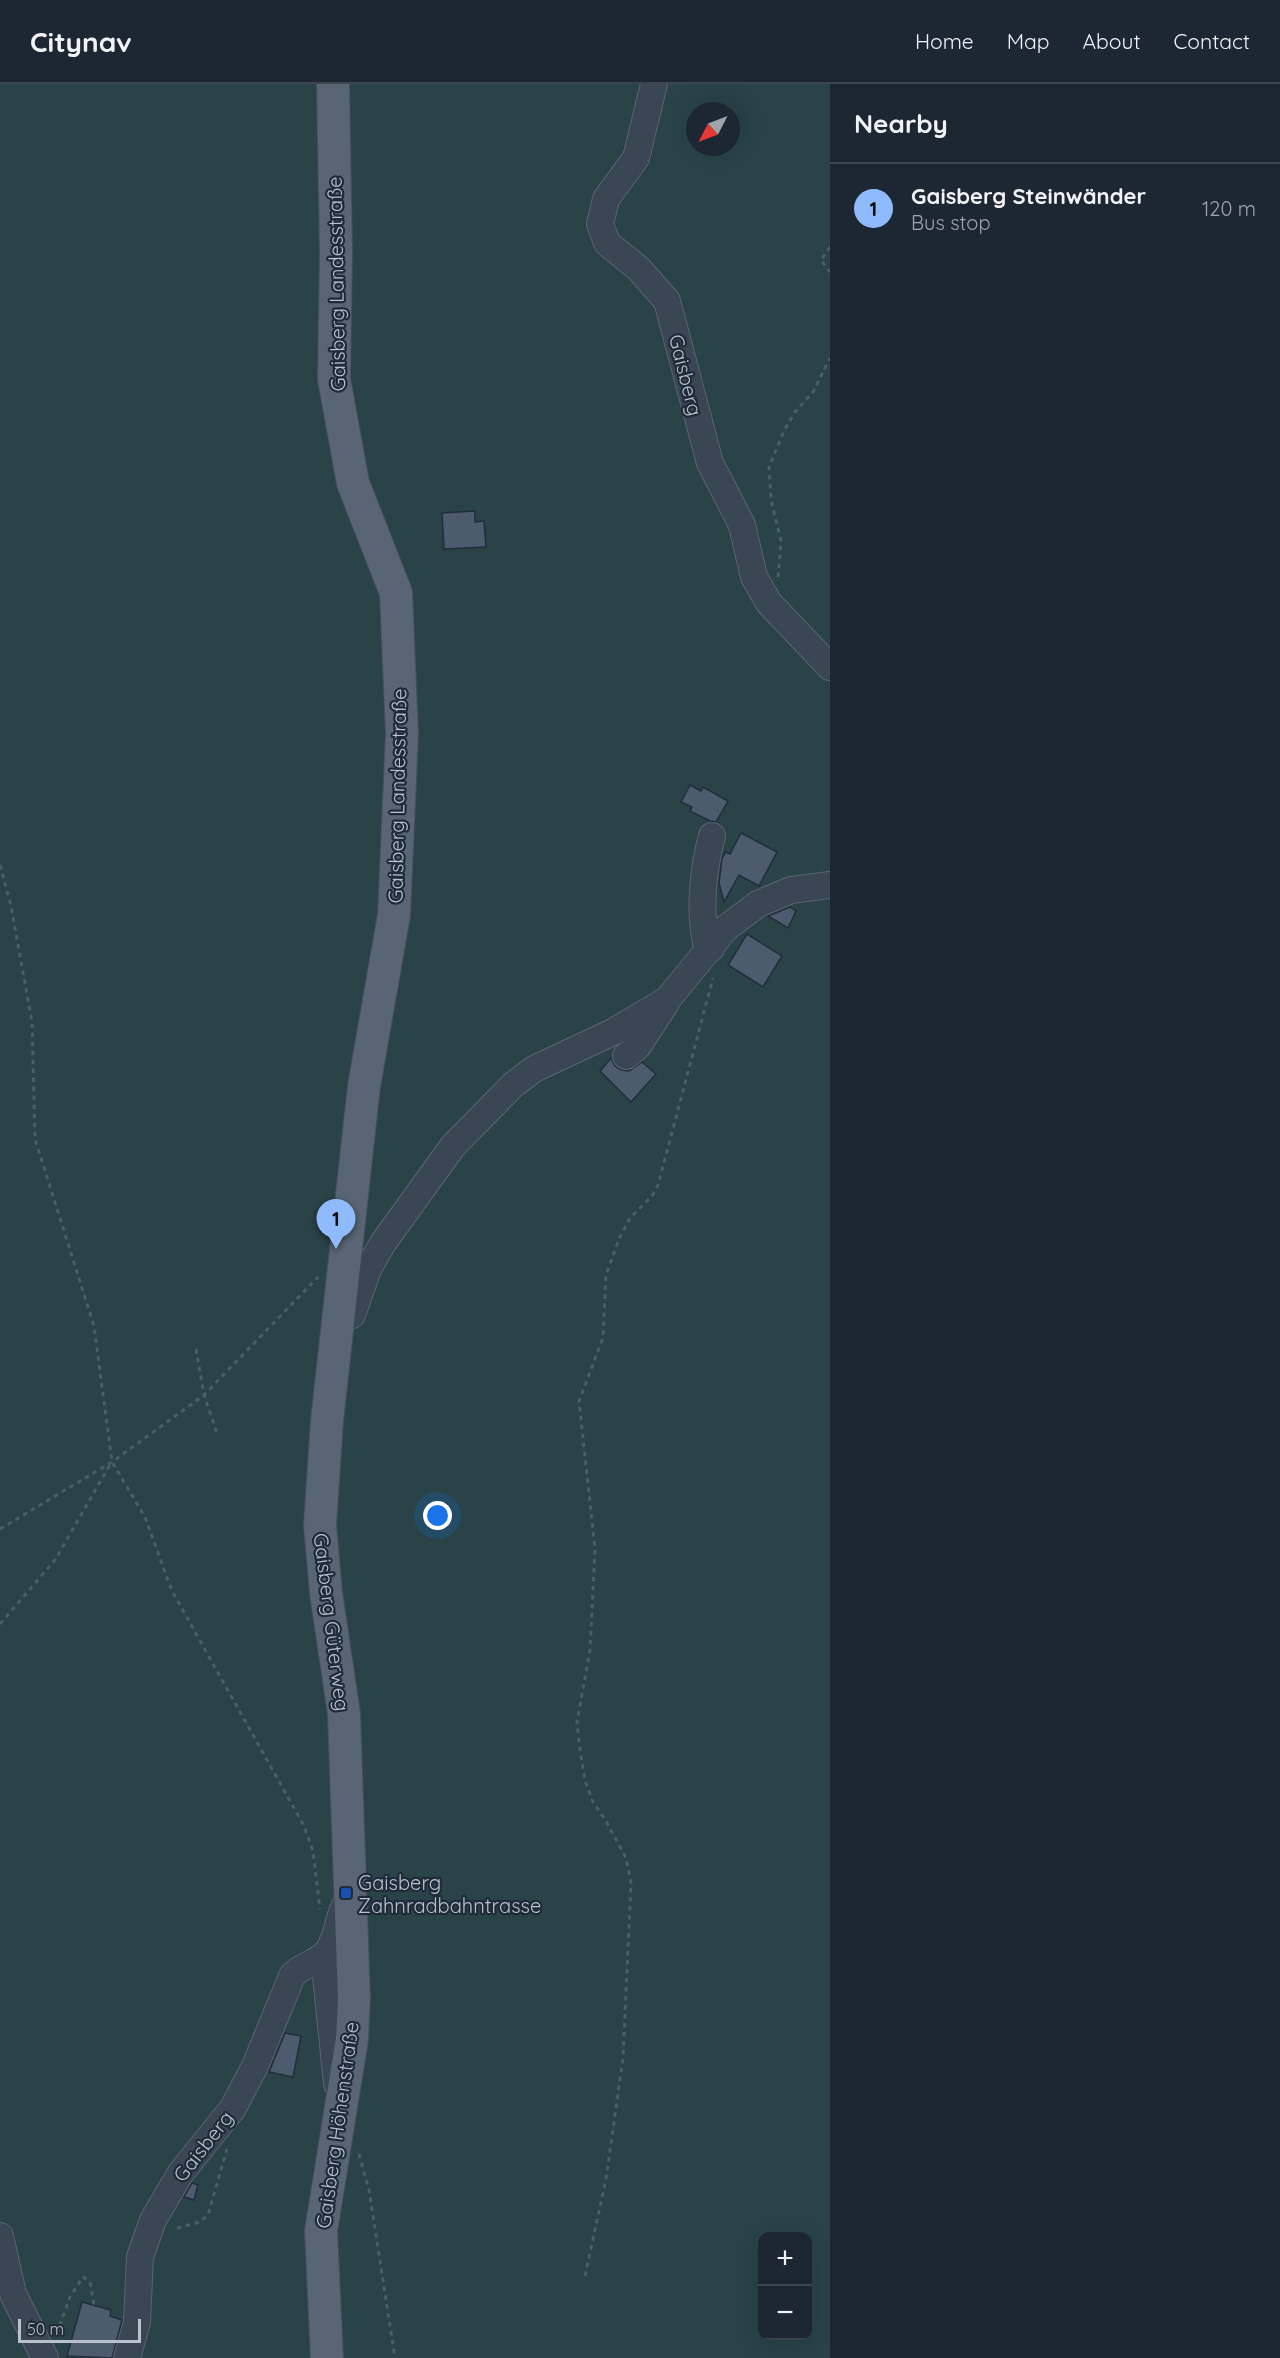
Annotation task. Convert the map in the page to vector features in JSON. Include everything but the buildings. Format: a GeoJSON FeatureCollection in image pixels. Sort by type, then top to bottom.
{"type":"FeatureCollection","features":[{"type":"Feature","properties":{"kind":"main road","name":"Gaisberg Landesstraße"},"geometry":{"type":"LineString","coordinates":[[333,84],[336,252],[334,379],[353,483],[396,593],[402,734],[394,915],[364,1086],[339,1318]]}},
{"type":"Feature","properties":{"kind":"main road","name":"Gaisberg Güterweg"},"geometry":{"type":"LineString","coordinates":[[339,1318],[327,1421],[320,1524],[326,1593],[344,1714],[352,1893]]}},
{"type":"Feature","properties":{"kind":"main road","name":"Gaisberg Höhenstraße"},"geometry":{"type":"LineString","coordinates":[[327,2358],[321,2231],[353,2029],[352,1893]]}},
{"type":"Feature","properties":{"kind":"street","name":"Gaisberg"},"geometry":{"type":"LineString","coordinates":[[654,84],[636,158],[606,199],[600,224],[607,243],[646,276],[667,301],[710,464],[742,525],[754,577],[775,609],[830,667]]}},
{"type":"Feature","properties":{"kind":"street"},"geometry":{"type":"LineString","coordinates":[[711,837],[706,859],[703,914],[706,943],[711,948]]}},
{"type":"Feature","properties":{"kind":"street"},"geometry":{"type":"LineString","coordinates":[[626,1056],[638,1046],[663,1012],[668,1000],[733,921],[758,904],[791,890],[830,885]]}},
{"type":"Feature","properties":{"kind":"street"},"geometry":{"type":"LineString","coordinates":[[339,1318],[352,1315],[368,1269],[383,1243],[453,1146],[488,1108],[534,1069],[613,1032],[668,1000]]}},
{"type":"Feature","properties":{"kind":"street"},"geometry":{"type":"LineString","coordinates":[[340,2108],[324,1956],[334,1938],[344,1905],[352,1893]]}},
{"type":"Feature","properties":{"kind":"street","name":"Gaisberg"},"geometry":{"type":"LineString","coordinates":[[127,2358],[137,2322],[140,2257],[153,2220],[180,2174],[222,2123],[255,2066],[292,1976],[301,1968],[324,1956]]}},
{"type":"Feature","properties":{"kind":"street"},"geometry":{"type":"LineString","coordinates":[[0,2236],[13,2294],[50,2350]]}},
{"type":"Feature","properties":{"kind":"path"},"geometry":{"type":"LineString","coordinates":[[830,247],[821,260],[830,272]]}},
{"type":"Feature","properties":{"kind":"path"},"geometry":{"type":"LineString","coordinates":[[775,609],[781,542],[771,500],[770,467],[784,431],[795,412],[813,392],[830,358]]}},
{"type":"Feature","properties":{"kind":"path"},"geometry":{"type":"LineString","coordinates":[[0,865],[11,906],[32,1022],[35,1139],[94,1326],[112,1462],[145,1517],[172,1591],[303,1824],[315,1863],[321,1919]]}},
{"type":"Feature","properties":{"kind":"path"},"geometry":{"type":"LineString","coordinates":[[585,2276],[606,2179],[623,2058],[631,1883],[626,1858],[593,1802],[585,1781],[579,1743],[577,1722],[590,1650],[595,1549],[579,1401],[603,1338],[606,1275],[630,1218],[652,1196],[658,1185],[714,975]]}},
{"type":"Feature","properties":{"kind":"path"},"geometry":{"type":"LineString","coordinates":[[0,1529],[112,1462],[204,1395],[268,1326],[346,1256]]}},
{"type":"Feature","properties":{"kind":"path"},"geometry":{"type":"LineString","coordinates":[[196,1349],[204,1395],[218,1436]]}},
{"type":"Feature","properties":{"kind":"path"},"geometry":{"type":"LineString","coordinates":[[0,1624],[55,1560],[112,1462]]}},
{"type":"Feature","properties":{"kind":"path"},"geometry":{"type":"LineString","coordinates":[[177,2228],[200,2222],[211,2209],[227,2148],[222,2123]]}},
{"type":"Feature","properties":{"kind":"path"},"geometry":{"type":"LineString","coordinates":[[357,2148],[369,2190],[394,2358]]}},
{"type":"Feature","properties":{"kind":"path"},"geometry":{"type":"LineString","coordinates":[[50,2350],[70,2297],[83,2277],[90,2282],[94,2305]]}},
{"type":"Feature","properties":{"kind":"green space"},"geometry":{"type":"Polygon","coordinates":[[[0,84],[830,84],[830,2358],[0,2358],[0,84]]]}},
{"type":"Feature","properties":{"kind":"place","name":"Gaisberg Steinwänder"},"geometry":{"type":"Point","coordinates":[336,1249]}},
{"type":"Feature","properties":{"kind":"place","name":"Gaisberg Zahnradbahntrasse"},"geometry":{"type":"Point","coordinates":[346,1893]}}]}
